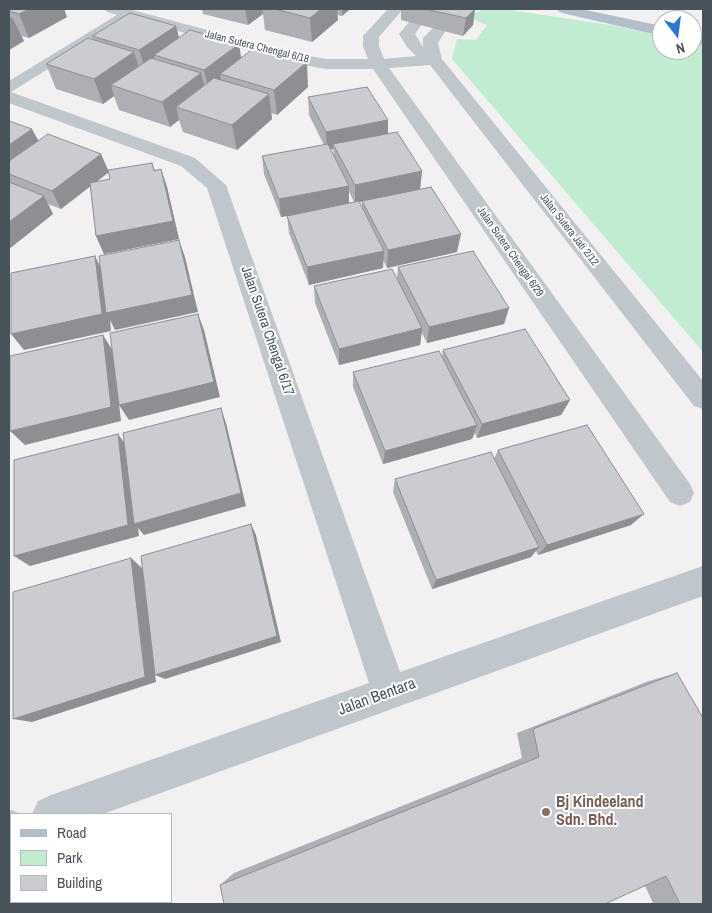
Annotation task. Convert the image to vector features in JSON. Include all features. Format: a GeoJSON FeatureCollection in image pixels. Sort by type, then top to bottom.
{"type":"FeatureCollection","features":[{"type":"Feature","properties":{"kind":"main road"},"geometry":{"type":"LineString","coordinates":[[562,9],[652,29]]}},
{"type":"Feature","properties":{"kind":"main road"},"geometry":{"type":"LineString","coordinates":[[628,9],[652,14]]}},
{"type":"Feature","properties":{"kind":"street","name":"Jalan Sutera Chengal 6/18"},"geometry":{"type":"LineString","coordinates":[[112,9],[298,59],[326,64],[378,64],[434,60]]}},
{"type":"Feature","properties":{"kind":"street","name":"Jalan Sutera Chengal 6/29"},"geometry":{"type":"LineString","coordinates":[[396,9],[371,36],[371,46],[378,64],[680,493]]}},
{"type":"Feature","properties":{"kind":"street"},"geometry":{"type":"LineString","coordinates":[[9,88],[129,14]]}},
{"type":"Feature","properties":{"kind":"street","name":"Jalan Sutera Jati 2/12"},"geometry":{"type":"LineString","coordinates":[[415,24],[407,32],[408,37],[418,51],[434,60],[703,399]]}},
{"type":"Feature","properties":{"kind":"street"},"geometry":{"type":"LineString","coordinates":[[434,60],[430,43],[431,38],[439,30]]}},
{"type":"Feature","properties":{"kind":"street","name":"Jalan Sutera Chengal 6/17"},"geometry":{"type":"LineString","coordinates":[[9,97],[188,162],[216,185],[390,693]]}},
{"type":"Feature","properties":{"kind":"street","name":"Jalan Bentara"},"geometry":{"type":"LineString","coordinates":[[54,813],[703,581]]}},
{"type":"Feature","properties":{"kind":"green space"},"geometry":{"type":"Polygon","coordinates":[[[483,9],[503,9],[610,25],[652,34],[652,60],[702,60],[703,44],[703,352],[452,59],[457,39],[476,40],[487,25],[468,17],[483,9]]]}},
{"type":"Feature","properties":{"kind":"building"},"geometry":{"type":"Polygon","coordinates":[[[9,9],[29,9],[19,14],[9,11],[9,9]]]}},
{"type":"Feature","properties":{"kind":"building"},"geometry":{"type":"Polygon","coordinates":[[[275,9],[321,9],[310,18],[275,9]]]}},
{"type":"Feature","properties":{"kind":"building"},"geometry":{"type":"Polygon","coordinates":[[[425,9],[475,9],[466,18],[425,9]]]}},
{"type":"Feature","properties":{"kind":"building"},"geometry":{"type":"Polygon","coordinates":[[[130,13],[176,26],[139,50],[92,36],[130,13]]]}},
{"type":"Feature","properties":{"kind":"building"},"geometry":{"type":"Polygon","coordinates":[[[190,30],[239,44],[204,70],[154,55],[190,30]]]}},
{"type":"Feature","properties":{"kind":"building"},"geometry":{"type":"Polygon","coordinates":[[[88,38],[134,52],[94,79],[46,64],[88,38]]]}},
{"type":"Feature","properties":{"kind":"building"},"geometry":{"type":"Polygon","coordinates":[[[254,48],[307,62],[274,90],[220,74],[254,48]]]}},
{"type":"Feature","properties":{"kind":"building"},"geometry":{"type":"Polygon","coordinates":[[[151,58],[201,73],[162,102],[111,85],[151,58]]]}},
{"type":"Feature","properties":{"kind":"building"},"geometry":{"type":"Polygon","coordinates":[[[214,78],[269,94],[232,125],[176,107],[214,78]]]}},
{"type":"Feature","properties":{"kind":"building"},"geometry":{"type":"Polygon","coordinates":[[[367,87],[388,120],[326,132],[308,97],[367,87]]]}},
{"type":"Feature","properties":{"kind":"building"},"geometry":{"type":"Polygon","coordinates":[[[9,121],[32,129],[9,145],[9,121]]]}},
{"type":"Feature","properties":{"kind":"building"},"geometry":{"type":"Polygon","coordinates":[[[397,132],[422,171],[355,185],[333,144],[397,132]]]}},
{"type":"Feature","properties":{"kind":"building"},"geometry":{"type":"Polygon","coordinates":[[[48,134],[101,154],[52,191],[9,174],[9,161],[48,134]]]}},
{"type":"Feature","properties":{"kind":"building"},"geometry":{"type":"Polygon","coordinates":[[[328,144],[349,186],[279,199],[262,156],[328,144]]]}},
{"type":"Feature","properties":{"kind":"building"},"geometry":{"type":"Polygon","coordinates":[[[152,163],[154,171],[161,169],[173,221],[96,236],[90,183],[110,179],[108,170],[152,163]]]}},
{"type":"Feature","properties":{"kind":"building"},"geometry":{"type":"Polygon","coordinates":[[[9,182],[44,196],[9,222],[9,182]]]}},
{"type":"Feature","properties":{"kind":"building"},"geometry":{"type":"Polygon","coordinates":[[[431,187],[461,234],[388,250],[362,201],[431,187]]]}},
{"type":"Feature","properties":{"kind":"building"},"geometry":{"type":"Polygon","coordinates":[[[359,201],[384,251],[307,267],[287,216],[359,201]]]}},
{"type":"Feature","properties":{"kind":"building"},"geometry":{"type":"Polygon","coordinates":[[[179,240],[192,295],[106,313],[99,256],[179,240]]]}},
{"type":"Feature","properties":{"kind":"building"},"geometry":{"type":"Polygon","coordinates":[[[473,251],[509,308],[429,327],[398,267],[473,251]]]}},
{"type":"Feature","properties":{"kind":"building"},"geometry":{"type":"Polygon","coordinates":[[[95,256],[102,314],[11,334],[11,273],[95,256]]]}},
{"type":"Feature","properties":{"kind":"building"},"geometry":{"type":"Polygon","coordinates":[[[392,269],[422,328],[339,349],[314,286],[392,269]]]}},
{"type":"Feature","properties":{"kind":"building"},"geometry":{"type":"Polygon","coordinates":[[[198,314],[214,382],[119,405],[110,333],[198,314]]]}},
{"type":"Feature","properties":{"kind":"building"},"geometry":{"type":"Polygon","coordinates":[[[525,329],[570,400],[482,424],[443,350],[525,329]]]}},
{"type":"Feature","properties":{"kind":"building"},"geometry":{"type":"Polygon","coordinates":[[[103,335],[111,407],[10,431],[10,356],[103,335]]]}},
{"type":"Feature","properties":{"kind":"building"},"geometry":{"type":"Polygon","coordinates":[[[439,351],[477,425],[385,451],[353,372],[439,351]]]}},
{"type":"Feature","properties":{"kind":"building"},"geometry":{"type":"Polygon","coordinates":[[[221,408],[241,493],[134,524],[123,433],[221,408]]]}},
{"type":"Feature","properties":{"kind":"building"},"geometry":{"type":"Polygon","coordinates":[[[587,425],[644,514],[547,545],[498,450],[587,425]]]}},
{"type":"Feature","properties":{"kind":"building"},"geometry":{"type":"Polygon","coordinates":[[[118,434],[128,525],[14,556],[14,460],[118,434]]]}},
{"type":"Feature","properties":{"kind":"building"},"geometry":{"type":"Polygon","coordinates":[[[491,452],[539,547],[436,580],[395,479],[491,452]]]}},
{"type":"Feature","properties":{"kind":"building"},"geometry":{"type":"Polygon","coordinates":[[[251,524],[277,636],[155,675],[141,556],[251,524]]]}},
{"type":"Feature","properties":{"kind":"building"},"geometry":{"type":"Polygon","coordinates":[[[131,558],[145,677],[13,719],[13,592],[131,558]]]}},
{"type":"Feature","properties":{"kind":"building","name":"Bj Kindeeland Sdn. Bhd."},"geometry":{"type":"Polygon","coordinates":[[[677,673],[703,718],[703,904],[680,904],[666,876],[605,904],[224,904],[220,885],[539,757],[533,729],[677,673]]]}},
{"type":"Feature","properties":{"kind":"place","name":"Bj Kindeeland Sdn. Bhd."},"geometry":{"type":"Point","coordinates":[546,812]}}]}
